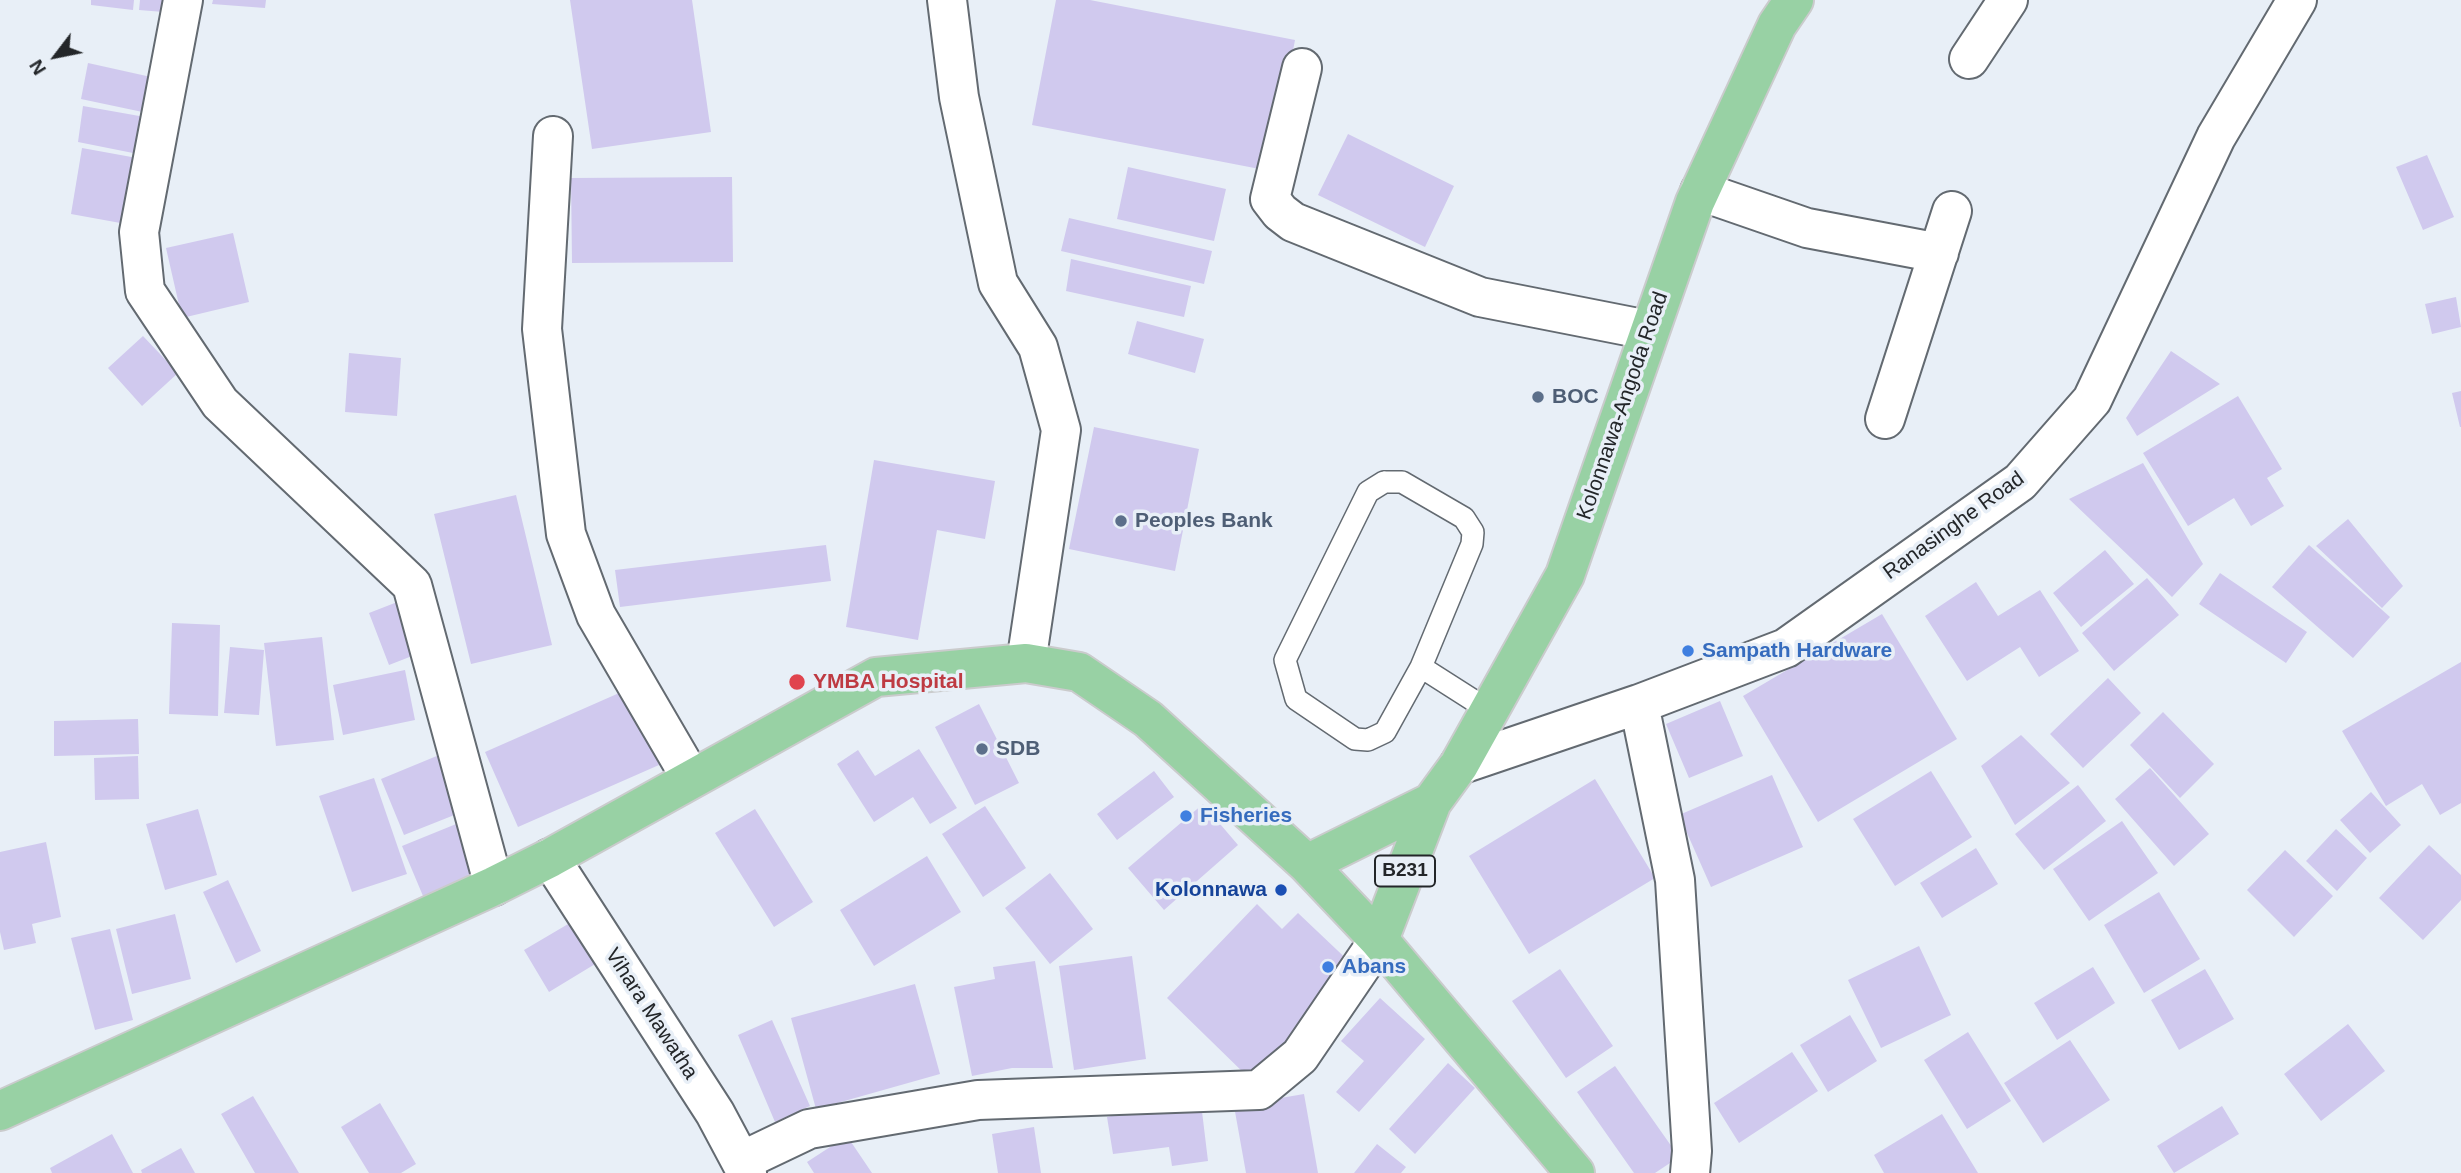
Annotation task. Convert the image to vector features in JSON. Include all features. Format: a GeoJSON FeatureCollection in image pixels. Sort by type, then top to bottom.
{"type":"FeatureCollection","features":[{"type":"Feature","properties":{"kind":"main road","name":"Kolonnawa-Angoda Road"},"geometry":{"type":"LineString","coordinates":[[1379,940],[1432,802],[1459,765],[1564,575],[1648,330],[1700,191],[1777,25],[1794,0]]}},
{"type":"Feature","properties":{"kind":"main road"},"geometry":{"type":"LineString","coordinates":[[0,1111],[494,886],[550,858],[876,677],[1026,663],[1079,672],[1148,719],[1307,864],[1379,940],[1575,1173]]}},
{"type":"Feature","properties":{"kind":"main road","name":"Kolonnawa-Angoda Road"},"geometry":{"type":"LineString","coordinates":[[1307,864],[1432,802]]}},
{"type":"Feature","properties":{"kind":"street"},"geometry":{"type":"LineString","coordinates":[[183,0],[139,232],[145,291],[220,403],[412,585],[494,886]]}},
{"type":"Feature","properties":{"kind":"street"},"geometry":{"type":"LineString","coordinates":[[947,0],[959,97],[998,284],[1038,347],[1060,430],[1026,663]]}},
{"type":"Feature","properties":{"kind":"street"},"geometry":{"type":"LineString","coordinates":[[1969,59],[2008,0]]}},
{"type":"Feature","properties":{"kind":"street","name":"Ranasinghe Road"},"geometry":{"type":"LineString","coordinates":[[1459,765],[1639,704],[1786,648],[2020,482],[2092,400],[2216,137],[2297,0]]}},
{"type":"Feature","properties":{"kind":"street"},"geometry":{"type":"LineString","coordinates":[[1302,68],[1270,199],[1286,217],[1480,297],[1648,330]]}},
{"type":"Feature","properties":{"kind":"street"},"geometry":{"type":"LineString","coordinates":[[554,136],[542,329],[566,534],[596,615],[691,778]]}},
{"type":"Feature","properties":{"kind":"street"},"geometry":{"type":"LineString","coordinates":[[1700,191],[1807,228],[1939,253]]}},
{"type":"Feature","properties":{"kind":"street"},"geometry":{"type":"LineString","coordinates":[[1885,419],[1952,211]]}},
{"type":"Feature","properties":{"kind":"street"},"geometry":{"type":"LineString","coordinates":[[1639,704],[1675,880],[1692,1151],[1690,1173]]}},
{"type":"Feature","properties":{"kind":"street","name":"Vihara Mawatha"},"geometry":{"type":"LineString","coordinates":[[550,858],[715,1113],[745,1167]]}},
{"type":"Feature","properties":{"kind":"street"},"geometry":{"type":"LineString","coordinates":[[745,1167],[809,1129],[978,1100],[1259,1090],[1300,1056],[1379,940]]}},
{"type":"Feature","properties":{"kind":"lane"},"geometry":{"type":"LineString","coordinates":[[1384,482],[1402,482],[1464,518],[1473,532],[1472,544],[1421,667],[1385,732],[1368,740],[1355,739],[1296,699],[1285,660],[1368,492],[1384,482]]}},
{"type":"Feature","properties":{"kind":"lane"},"geometry":{"type":"LineString","coordinates":[[1421,667],[1490,711]]}},
{"type":"Feature","properties":{"kind":"building"},"geometry":{"type":"Polygon","coordinates":[[[91,0],[134,0],[133,10],[91,5],[91,0]]]}},
{"type":"Feature","properties":{"kind":"building"},"geometry":{"type":"Polygon","coordinates":[[[140,0],[177,0],[176,13],[139,10],[140,0]]]}},
{"type":"Feature","properties":{"kind":"building"},"geometry":{"type":"Polygon","coordinates":[[[213,0],[266,0],[265,8],[212,4],[213,0]]]}},
{"type":"Feature","properties":{"kind":"building"},"geometry":{"type":"Polygon","coordinates":[[[570,0],[692,0],[711,132],[592,149],[570,0]]]}},
{"type":"Feature","properties":{"kind":"building"},"geometry":{"type":"Polygon","coordinates":[[[1056,0],[1090,0],[1295,40],[1270,171],[1032,125],[1056,0]]]}},
{"type":"Feature","properties":{"kind":"building"},"geometry":{"type":"Polygon","coordinates":[[[88,63],[160,79],[152,114],[81,99],[88,63]]]}},
{"type":"Feature","properties":{"kind":"building"},"geometry":{"type":"Polygon","coordinates":[[[83,106],[145,117],[138,154],[78,142],[83,106]]]}},
{"type":"Feature","properties":{"kind":"building"},"geometry":{"type":"Polygon","coordinates":[[[1348,134],[1454,186],[1425,247],[1318,195],[1348,134]]]}},
{"type":"Feature","properties":{"kind":"building"},"geometry":{"type":"Polygon","coordinates":[[[82,148],[137,158],[126,224],[71,214],[82,148]]]}},
{"type":"Feature","properties":{"kind":"building"},"geometry":{"type":"Polygon","coordinates":[[[2427,155],[2454,217],[2423,230],[2396,167],[2427,155]]]}},
{"type":"Feature","properties":{"kind":"building"},"geometry":{"type":"Polygon","coordinates":[[[1128,167],[1226,189],[1214,241],[1117,219],[1128,167]]]}},
{"type":"Feature","properties":{"kind":"building"},"geometry":{"type":"Polygon","coordinates":[[[732,177],[733,262],[572,263],[571,178],[732,177]]]}},
{"type":"Feature","properties":{"kind":"building"},"geometry":{"type":"Polygon","coordinates":[[[1069,218],[1212,251],[1204,284],[1061,251],[1069,218]]]}},
{"type":"Feature","properties":{"kind":"building"},"geometry":{"type":"Polygon","coordinates":[[[233,233],[249,302],[182,318],[166,248],[233,233]]]}},
{"type":"Feature","properties":{"kind":"building"},"geometry":{"type":"Polygon","coordinates":[[[1071,259],[1191,286],[1184,317],[1066,291],[1071,259]]]}},
{"type":"Feature","properties":{"kind":"building"},"geometry":{"type":"Polygon","coordinates":[[[2456,297],[2461,327],[2432,334],[2425,304],[2456,297]]]}},
{"type":"Feature","properties":{"kind":"building"},"geometry":{"type":"Polygon","coordinates":[[[1137,321],[1204,339],[1195,373],[1128,354],[1137,321]]]}},
{"type":"Feature","properties":{"kind":"building"},"geometry":{"type":"Polygon","coordinates":[[[143,336],[178,373],[142,406],[108,368],[143,336]]]}},
{"type":"Feature","properties":{"kind":"building"},"geometry":{"type":"Polygon","coordinates":[[[2171,351],[2220,384],[2137,436],[2126,418],[2171,351]]]}},
{"type":"Feature","properties":{"kind":"building"},"geometry":{"type":"Polygon","coordinates":[[[349,353],[401,358],[397,416],[345,412],[349,353]]]}},
{"type":"Feature","properties":{"kind":"building"},"geometry":{"type":"Polygon","coordinates":[[[2461,391],[2461,427],[2460,427],[2452,393],[2461,391]]]}},
{"type":"Feature","properties":{"kind":"building"},"geometry":{"type":"Polygon","coordinates":[[[2238,396],[2282,469],[2267,478],[2284,506],[2251,526],[2234,498],[2188,526],[2143,453],[2238,396]]]}},
{"type":"Feature","properties":{"kind":"building"},"geometry":{"type":"Polygon","coordinates":[[[1094,427],[1199,449],[1175,571],[1069,549],[1094,427]]]}},
{"type":"Feature","properties":{"kind":"building"},"geometry":{"type":"Polygon","coordinates":[[[874,460],[995,481],[985,539],[937,530],[918,640],[846,627],[874,460]]]}},
{"type":"Feature","properties":{"kind":"building"},"geometry":{"type":"Polygon","coordinates":[[[2143,463],[2203,564],[2172,597],[2069,499],[2143,463]]]}},
{"type":"Feature","properties":{"kind":"building"},"geometry":{"type":"Polygon","coordinates":[[[516,495],[552,645],[471,664],[434,514],[516,495]]]}},
{"type":"Feature","properties":{"kind":"building"},"geometry":{"type":"Polygon","coordinates":[[[2348,519],[2403,586],[2382,608],[2316,546],[2348,519]]]}},
{"type":"Feature","properties":{"kind":"building"},"geometry":{"type":"Polygon","coordinates":[[[826,545],[831,581],[620,607],[615,570],[826,545]]]}},
{"type":"Feature","properties":{"kind":"building"},"geometry":{"type":"Polygon","coordinates":[[[2309,545],[2390,617],[2353,658],[2272,587],[2309,545]]]}},
{"type":"Feature","properties":{"kind":"building"},"geometry":{"type":"Polygon","coordinates":[[[2105,550],[2134,584],[2081,627],[2053,593],[2105,550]]]}},
{"type":"Feature","properties":{"kind":"building"},"geometry":{"type":"Polygon","coordinates":[[[2220,573],[2307,632],[2286,663],[2199,604],[2220,573]]]}},
{"type":"Feature","properties":{"kind":"building"},"geometry":{"type":"Polygon","coordinates":[[[2147,578],[2179,615],[2114,671],[2082,633],[2147,578]]]}},
{"type":"Feature","properties":{"kind":"building"},"geometry":{"type":"Polygon","coordinates":[[[1976,582],[1998,616],[2040,590],[2079,651],[2039,677],[2020,647],[1967,681],[1925,616],[1976,582]]]}},
{"type":"Feature","properties":{"kind":"building"},"geometry":{"type":"Polygon","coordinates":[[[405,599],[425,651],[389,665],[369,613],[405,599]]]}},
{"type":"Feature","properties":{"kind":"building"},"geometry":{"type":"Polygon","coordinates":[[[1882,614],[1957,739],[1818,822],[1743,696],[1882,614]]]}},
{"type":"Feature","properties":{"kind":"building"},"geometry":{"type":"Polygon","coordinates":[[[172,623],[220,625],[218,716],[169,714],[172,623]]]}},
{"type":"Feature","properties":{"kind":"building"},"geometry":{"type":"Polygon","coordinates":[[[322,637],[334,740],[276,746],[264,643],[322,637]]]}},
{"type":"Feature","properties":{"kind":"building"},"geometry":{"type":"Polygon","coordinates":[[[230,647],[264,650],[259,715],[224,713],[230,647]]]}},
{"type":"Feature","properties":{"kind":"building"},"geometry":{"type":"Polygon","coordinates":[[[2461,662],[2461,803],[2440,815],[2422,784],[2386,806],[2342,731],[2461,662]]]}},
{"type":"Feature","properties":{"kind":"building"},"geometry":{"type":"Polygon","coordinates":[[[405,670],[415,720],[343,735],[333,685],[405,670]]]}},
{"type":"Feature","properties":{"kind":"building"},"geometry":{"type":"Polygon","coordinates":[[[2108,678],[2141,713],[2083,768],[2050,734],[2108,678]]]}},
{"type":"Feature","properties":{"kind":"building"},"geometry":{"type":"Polygon","coordinates":[[[626,690],[659,765],[518,827],[485,752],[626,690]]]}},
{"type":"Feature","properties":{"kind":"building"},"geometry":{"type":"Polygon","coordinates":[[[1720,701],[1743,756],[1689,778],[1666,724],[1720,701]]]}},
{"type":"Feature","properties":{"kind":"building"},"geometry":{"type":"Polygon","coordinates":[[[979,704],[1019,783],[975,805],[935,727],[979,704]]]}},
{"type":"Feature","properties":{"kind":"building"},"geometry":{"type":"Polygon","coordinates":[[[2163,712],[2214,764],[2180,798],[2130,745],[2163,712]]]}},
{"type":"Feature","properties":{"kind":"building"},"geometry":{"type":"Polygon","coordinates":[[[138,719],[139,754],[54,756],[54,721],[138,719]]]}},
{"type":"Feature","properties":{"kind":"building"},"geometry":{"type":"Polygon","coordinates":[[[2021,735],[2070,783],[2015,825],[1981,766],[2021,735]]]}},
{"type":"Feature","properties":{"kind":"building"},"geometry":{"type":"Polygon","coordinates":[[[919,749],[957,808],[930,824],[913,797],[874,822],[837,764],[858,750],[875,776],[919,749]]]}},
{"type":"Feature","properties":{"kind":"building"},"geometry":{"type":"Polygon","coordinates":[[[444,753],[467,810],[404,835],[381,779],[444,753]]]}},
{"type":"Feature","properties":{"kind":"building"},"geometry":{"type":"Polygon","coordinates":[[[138,756],[139,799],[95,800],[94,758],[138,756]]]}},
{"type":"Feature","properties":{"kind":"building"},"geometry":{"type":"Polygon","coordinates":[[[2150,768],[2209,834],[2174,866],[2115,799],[2150,768]]]}},
{"type":"Feature","properties":{"kind":"building"},"geometry":{"type":"Polygon","coordinates":[[[1154,771],[1174,797],[1117,840],[1097,814],[1154,771]]]}},
{"type":"Feature","properties":{"kind":"building"},"geometry":{"type":"Polygon","coordinates":[[[1931,771],[1972,837],[1895,886],[1853,819],[1931,771]]]}},
{"type":"Feature","properties":{"kind":"building"},"geometry":{"type":"Polygon","coordinates":[[[1772,775],[1803,847],[1711,887],[1679,815],[1772,775]]]}},
{"type":"Feature","properties":{"kind":"building"},"geometry":{"type":"Polygon","coordinates":[[[374,778],[407,874],[352,892],[319,796],[374,778]]]}},
{"type":"Feature","properties":{"kind":"building"},"geometry":{"type":"Polygon","coordinates":[[[1595,779],[1655,878],[1529,954],[1469,856],[1595,779]]]}},
{"type":"Feature","properties":{"kind":"building"},"geometry":{"type":"Polygon","coordinates":[[[2078,785],[2106,821],[2044,870],[2015,834],[2078,785]]]}},
{"type":"Feature","properties":{"kind":"building"},"geometry":{"type":"Polygon","coordinates":[[[2371,792],[2401,825],[2370,853],[2340,820],[2371,792]]]}},
{"type":"Feature","properties":{"kind":"building"},"geometry":{"type":"Polygon","coordinates":[[[1203,804],[1238,845],[1164,910],[1128,868],[1203,804]]]}},
{"type":"Feature","properties":{"kind":"building"},"geometry":{"type":"Polygon","coordinates":[[[985,806],[1026,868],[983,897],[942,834],[985,806]]]}},
{"type":"Feature","properties":{"kind":"building"},"geometry":{"type":"Polygon","coordinates":[[[198,809],[217,875],[165,890],[146,824],[198,809]]]}},
{"type":"Feature","properties":{"kind":"building"},"geometry":{"type":"Polygon","coordinates":[[[755,809],[813,902],[774,927],[715,833],[755,809]]]}},
{"type":"Feature","properties":{"kind":"building"},"geometry":{"type":"Polygon","coordinates":[[[466,820],[486,871],[423,896],[402,846],[466,820]]]}},
{"type":"Feature","properties":{"kind":"building"},"geometry":{"type":"Polygon","coordinates":[[[2122,821],[2158,873],[2089,921],[2053,869],[2122,821]]]}},
{"type":"Feature","properties":{"kind":"building"},"geometry":{"type":"Polygon","coordinates":[[[2336,829],[2367,858],[2337,891],[2306,861],[2336,829]]]}},
{"type":"Feature","properties":{"kind":"building"},"geometry":{"type":"Polygon","coordinates":[[[46,842],[61,917],[32,924],[36,943],[4,950],[0,932],[0,852],[46,842]]]}},
{"type":"Feature","properties":{"kind":"building"},"geometry":{"type":"Polygon","coordinates":[[[2429,845],[2461,875],[2461,900],[2423,940],[2379,898],[2429,845]]]}},
{"type":"Feature","properties":{"kind":"building"},"geometry":{"type":"Polygon","coordinates":[[[1976,848],[1998,884],[1942,918],[1920,883],[1976,848]]]}},
{"type":"Feature","properties":{"kind":"building"},"geometry":{"type":"Polygon","coordinates":[[[2285,850],[2333,896],[2294,937],[2247,890],[2285,850]]]}},
{"type":"Feature","properties":{"kind":"building"},"geometry":{"type":"Polygon","coordinates":[[[927,856],[961,912],[874,966],[840,910],[927,856]]]}},
{"type":"Feature","properties":{"kind":"building"},"geometry":{"type":"Polygon","coordinates":[[[1050,873],[1093,929],[1050,964],[1005,908],[1050,873]]]}},
{"type":"Feature","properties":{"kind":"building"},"geometry":{"type":"Polygon","coordinates":[[[228,880],[261,951],[236,963],[203,892],[228,880]]]}},
{"type":"Feature","properties":{"kind":"building"},"geometry":{"type":"Polygon","coordinates":[[[2159,892],[2200,959],[2144,993],[2104,925],[2159,892]]]}},
{"type":"Feature","properties":{"kind":"building"},"geometry":{"type":"Polygon","coordinates":[[[1257,904],[1282,929],[1298,913],[1356,968],[1250,1079],[1167,998],[1257,904]]]}},
{"type":"Feature","properties":{"kind":"building"},"geometry":{"type":"Polygon","coordinates":[[[175,914],[191,979],[132,994],[116,929],[175,914]]]}},
{"type":"Feature","properties":{"kind":"building"},"geometry":{"type":"Polygon","coordinates":[[[580,917],[605,958],[549,992],[524,950],[580,917]]]}},
{"type":"Feature","properties":{"kind":"building"},"geometry":{"type":"Polygon","coordinates":[[[110,929],[133,1020],[95,1030],[71,938],[110,929]]]}},
{"type":"Feature","properties":{"kind":"building"},"geometry":{"type":"Polygon","coordinates":[[[1919,946],[1951,1015],[1881,1048],[1848,980],[1919,946]]]}},
{"type":"Feature","properties":{"kind":"building"},"geometry":{"type":"Polygon","coordinates":[[[1132,956],[1146,1059],[1074,1070],[1059,966],[1132,956]]]}},
{"type":"Feature","properties":{"kind":"building"},"geometry":{"type":"Polygon","coordinates":[[[1035,961],[1053,1068],[1012,1068],[972,1076],[954,987],[995,979],[993,967],[1035,961]]]}},
{"type":"Feature","properties":{"kind":"building"},"geometry":{"type":"Polygon","coordinates":[[[2093,967],[2115,1003],[2057,1040],[2034,1003],[2093,967]]]}},
{"type":"Feature","properties":{"kind":"building"},"geometry":{"type":"Polygon","coordinates":[[[1560,969],[1613,1046],[1566,1078],[1512,1001],[1560,969]]]}},
{"type":"Feature","properties":{"kind":"building"},"geometry":{"type":"Polygon","coordinates":[[[2205,969],[2234,1019],[2179,1050],[2151,1000],[2205,969]]]}},
{"type":"Feature","properties":{"kind":"building"},"geometry":{"type":"Polygon","coordinates":[[[915,984],[940,1074],[816,1109],[791,1018],[915,984]]]}},
{"type":"Feature","properties":{"kind":"building"},"geometry":{"type":"Polygon","coordinates":[[[1380,998],[1425,1039],[1359,1112],[1336,1092],[1364,1061],[1341,1041],[1380,998]]]}},
{"type":"Feature","properties":{"kind":"building"},"geometry":{"type":"Polygon","coordinates":[[[1850,1015],[1877,1061],[1828,1092],[1800,1045],[1850,1015]]]}},
{"type":"Feature","properties":{"kind":"building"},"geometry":{"type":"Polygon","coordinates":[[[772,1020],[810,1106],[775,1122],[738,1035],[772,1020]]]}},
{"type":"Feature","properties":{"kind":"building"},"geometry":{"type":"Polygon","coordinates":[[[2348,1024],[2385,1071],[2321,1121],[2284,1074],[2348,1024]]]}},
{"type":"Feature","properties":{"kind":"building"},"geometry":{"type":"Polygon","coordinates":[[[1968,1032],[2011,1101],[1967,1129],[1924,1060],[1968,1032]]]}},
{"type":"Feature","properties":{"kind":"building"},"geometry":{"type":"Polygon","coordinates":[[[2070,1040],[2110,1100],[2043,1143],[2004,1083],[2070,1040]]]}},
{"type":"Feature","properties":{"kind":"building"},"geometry":{"type":"Polygon","coordinates":[[[1792,1052],[1818,1091],[1739,1143],[1714,1103],[1792,1052]]]}},
{"type":"Feature","properties":{"kind":"building"},"geometry":{"type":"Polygon","coordinates":[[[1448,1063],[1475,1088],[1415,1154],[1389,1129],[1448,1063]]]}},
{"type":"Feature","properties":{"kind":"building"},"geometry":{"type":"Polygon","coordinates":[[[1615,1066],[1679,1157],[1655,1173],[1634,1173],[1577,1092],[1615,1066]]]}},
{"type":"Feature","properties":{"kind":"building"},"geometry":{"type":"Polygon","coordinates":[[[1304,1094],[1318,1173],[1246,1173],[1234,1106],[1304,1094]]]}},
{"type":"Feature","properties":{"kind":"building"},"geometry":{"type":"Polygon","coordinates":[[[1200,1095],[1208,1161],[1172,1166],[1169,1147],[1113,1154],[1107,1117],[1200,1095]]]}},
{"type":"Feature","properties":{"kind":"building"},"geometry":{"type":"Polygon","coordinates":[[[253,1096],[299,1173],[255,1173],[221,1114],[253,1096]]]}},
{"type":"Feature","properties":{"kind":"building"},"geometry":{"type":"Polygon","coordinates":[[[380,1103],[416,1164],[401,1173],[369,1173],[341,1127],[380,1103]]]}},
{"type":"Feature","properties":{"kind":"building"},"geometry":{"type":"Polygon","coordinates":[[[2222,1106],[2239,1134],[2174,1173],[2157,1146],[2222,1106]]]}},
{"type":"Feature","properties":{"kind":"building"},"geometry":{"type":"Polygon","coordinates":[[[1942,1114],[1978,1173],[1884,1173],[1874,1155],[1942,1114]]]}},
{"type":"Feature","properties":{"kind":"building"},"geometry":{"type":"Polygon","coordinates":[[[1034,1127],[1041,1173],[998,1173],[992,1134],[1034,1127]]]}},
{"type":"Feature","properties":{"kind":"building"},"geometry":{"type":"Polygon","coordinates":[[[112,1134],[133,1173],[52,1173],[50,1168],[112,1134]]]}},
{"type":"Feature","properties":{"kind":"building"},"geometry":{"type":"Polygon","coordinates":[[[847,1136],[872,1173],[814,1173],[807,1162],[847,1136]]]}},
{"type":"Feature","properties":{"kind":"building"},"geometry":{"type":"Polygon","coordinates":[[[1377,1144],[1406,1167],[1401,1173],[1354,1173],[1377,1144]]]}},
{"type":"Feature","properties":{"kind":"building"},"geometry":{"type":"Polygon","coordinates":[[[181,1148],[195,1173],[142,1173],[141,1170],[181,1148]]]}},
{"type":"Feature","properties":{"kind":"place","name":"BOC"},"geometry":{"type":"Point","coordinates":[1538,397]}},
{"type":"Feature","properties":{"kind":"place","name":"Peoples Bank"},"geometry":{"type":"Point","coordinates":[1121,521]}},
{"type":"Feature","properties":{"kind":"place","name":"Sampath Hardware"},"geometry":{"type":"Point","coordinates":[1688,651]}},
{"type":"Feature","properties":{"kind":"place","name":"YMBA Hospital"},"geometry":{"type":"Point","coordinates":[797,682]}},
{"type":"Feature","properties":{"kind":"place","name":"SDB"},"geometry":{"type":"Point","coordinates":[982,749]}},
{"type":"Feature","properties":{"kind":"place","name":"Fisheries"},"geometry":{"type":"Point","coordinates":[1186,816]}},
{"type":"Feature","properties":{"kind":"place","name":"Kolonnawa"},"geometry":{"type":"Point","coordinates":[1281,890]}},
{"type":"Feature","properties":{"kind":"place","name":"Abans"},"geometry":{"type":"Point","coordinates":[1328,967]}}]}
